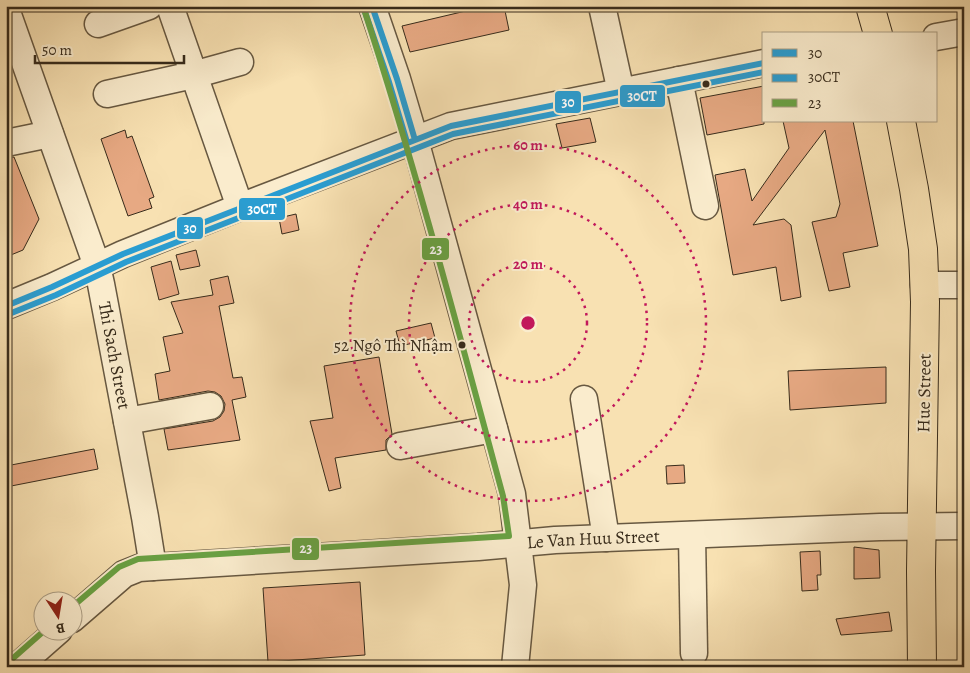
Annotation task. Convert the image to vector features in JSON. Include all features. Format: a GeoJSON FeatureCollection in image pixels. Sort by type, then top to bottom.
{"type":"FeatureCollection","features":[{"type":"Feature","properties":{"kind":"main road"},"geometry":{"type":"LineString","coordinates":[[870,6],[877,32]]}},
{"type":"Feature","properties":{"kind":"main road","name":"Hue Street"},"geometry":{"type":"LineString","coordinates":[[901,122],[923,250],[922,667]]}},
{"type":"Feature","properties":{"kind":"street"},"geometry":{"type":"LineString","coordinates":[[98,24],[149,6]]}},
{"type":"Feature","properties":{"kind":"street"},"geometry":{"type":"LineString","coordinates":[[170,6],[240,207]]}},
{"type":"Feature","properties":{"kind":"street"},"geometry":{"type":"LineString","coordinates":[[372,6],[415,140],[512,494],[523,585],[515,667]]}},
{"type":"Feature","properties":{"kind":"street"},"geometry":{"type":"LineString","coordinates":[[602,6],[621,92]]}},
{"type":"Feature","properties":{"kind":"street","name":"Thi Sach Street"},"geometry":{"type":"LineString","coordinates":[[6,8],[17,71],[50,134],[101,284],[152,567]]}},
{"type":"Feature","properties":{"kind":"street"},"geometry":{"type":"LineString","coordinates":[[938,37],[964,32]]}},
{"type":"Feature","properties":{"kind":"street"},"geometry":{"type":"LineString","coordinates":[[108,94],[193,75],[240,62]]}},
{"type":"Feature","properties":{"kind":"street"},"geometry":{"type":"LineString","coordinates":[[6,306],[52,288],[96,266],[240,207],[452,126],[762,63]]}},
{"type":"Feature","properties":{"kind":"street"},"geometry":{"type":"LineString","coordinates":[[679,80],[705,206]]}},
{"type":"Feature","properties":{"kind":"street"},"geometry":{"type":"LineString","coordinates":[[6,143],[50,134]]}},
{"type":"Feature","properties":{"kind":"street"},"geometry":{"type":"LineString","coordinates":[[924,285],[964,286]]}},
{"type":"Feature","properties":{"kind":"street"},"geometry":{"type":"LineString","coordinates":[[584,399],[606,538]]}},
{"type":"Feature","properties":{"kind":"street"},"geometry":{"type":"LineString","coordinates":[[127,421],[210,406]]}},
{"type":"Feature","properties":{"kind":"street"},"geometry":{"type":"LineString","coordinates":[[400,446],[494,429]]}},
{"type":"Feature","properties":{"kind":"street","name":"Le Van Huu Street"},"geometry":{"type":"LineString","coordinates":[[82,610],[124,574],[139,568],[519,544],[555,540],[964,526]]}},
{"type":"Feature","properties":{"kind":"street"},"geometry":{"type":"LineString","coordinates":[[692,535],[694,653]]}},
{"type":"Feature","properties":{"kind":"street"},"geometry":{"type":"LineString","coordinates":[[17,667],[48,640]]}},
{"type":"Feature","properties":{"kind":"building"},"geometry":{"type":"Polygon","coordinates":[[[487,6],[504,6],[509,30],[410,52],[402,26],[487,6]]]}},
{"type":"Feature","properties":{"kind":"building"},"geometry":{"type":"Polygon","coordinates":[[[762,86],[762,122],[764,124],[707,135],[700,98],[762,86]]]}},
{"type":"Feature","properties":{"kind":"building"},"geometry":{"type":"Polygon","coordinates":[[[590,118],[596,142],[562,148],[556,124],[590,118]]]}},
{"type":"Feature","properties":{"kind":"building"},"geometry":{"type":"Polygon","coordinates":[[[783,122],[853,122],[878,246],[843,253],[850,287],[829,291],[812,222],[836,217],[840,204],[825,130],[753,225],[784,219],[791,225],[801,297],[781,301],[776,267],[733,275],[715,175],[745,169],[752,201],[789,148],[783,122]]]}},
{"type":"Feature","properties":{"kind":"building"},"geometry":{"type":"Polygon","coordinates":[[[125,130],[127,138],[132,136],[154,197],[149,199],[152,208],[128,216],[101,139],[125,130]]]}},
{"type":"Feature","properties":{"kind":"building"},"geometry":{"type":"Polygon","coordinates":[[[14,157],[39,219],[23,250],[6,257],[6,158],[14,157]]]}},
{"type":"Feature","properties":{"kind":"building"},"geometry":{"type":"Polygon","coordinates":[[[296,214],[299,230],[282,234],[279,218],[296,214]]]}},
{"type":"Feature","properties":{"kind":"building"},"geometry":{"type":"Polygon","coordinates":[[[196,250],[200,266],[180,270],[176,255],[196,250]]]}},
{"type":"Feature","properties":{"kind":"building"},"geometry":{"type":"Polygon","coordinates":[[[171,261],[179,294],[159,300],[151,267],[171,261]]]}},
{"type":"Feature","properties":{"kind":"building"},"geometry":{"type":"Polygon","coordinates":[[[228,276],[234,303],[219,306],[233,378],[242,377],[246,397],[232,400],[240,440],[168,450],[164,429],[213,421],[220,417],[224,411],[225,404],[221,396],[215,392],[208,391],[159,400],[155,374],[170,371],[163,337],[183,333],[171,302],[213,295],[210,280],[228,276]]]}},
{"type":"Feature","properties":{"kind":"building"},"geometry":{"type":"Polygon","coordinates":[[[431,323],[435,338],[400,346],[396,331],[431,323]]]}},
{"type":"Feature","properties":{"kind":"building"},"geometry":{"type":"Polygon","coordinates":[[[379,357],[392,434],[386,440],[386,450],[335,458],[341,488],[329,491],[310,421],[333,418],[324,366],[379,357]]]}},
{"type":"Feature","properties":{"kind":"building"},"geometry":{"type":"Polygon","coordinates":[[[886,367],[886,403],[790,410],[788,371],[886,367]]]}},
{"type":"Feature","properties":{"kind":"building"},"geometry":{"type":"Polygon","coordinates":[[[94,449],[98,469],[6,487],[6,466],[94,449]]]}},
{"type":"Feature","properties":{"kind":"building"},"geometry":{"type":"Polygon","coordinates":[[[684,465],[685,483],[667,484],[666,466],[684,465]]]}},
{"type":"Feature","properties":{"kind":"building"},"geometry":{"type":"Polygon","coordinates":[[[854,547],[879,550],[880,578],[854,579],[854,547]]]}},
{"type":"Feature","properties":{"kind":"building"},"geometry":{"type":"Polygon","coordinates":[[[820,551],[821,575],[817,575],[818,590],[802,591],[800,552],[820,551]]]}},
{"type":"Feature","properties":{"kind":"building"},"geometry":{"type":"Polygon","coordinates":[[[360,582],[365,655],[268,662],[263,588],[360,582]]]}},
{"type":"Feature","properties":{"kind":"building"},"geometry":{"type":"Polygon","coordinates":[[[889,612],[892,631],[841,635],[836,619],[889,612]]]}},
{"type":"Feature","properties":{"kind":"transit line","name":"30"},"geometry":{"type":"LineString","coordinates":[[372,6],[415,140]]}},
{"type":"Feature","properties":{"kind":"transit line","name":"30CT"},"geometry":{"type":"LineString","coordinates":[[364,9],[407,142]]}},
{"type":"Feature","properties":{"kind":"transit line","name":"23"},"geometry":{"type":"LineString","coordinates":[[82,598],[119,567],[138,559],[509,536],[503,496],[453,312],[419,190],[364,9]]}},
{"type":"Feature","properties":{"kind":"transit line","name":"30"},"geometry":{"type":"LineString","coordinates":[[6,306],[123,254],[451,126],[762,63]]}},
{"type":"Feature","properties":{"kind":"transit line","name":"30CT"},"geometry":{"type":"LineString","coordinates":[[9,314],[56,295],[126,262],[453,134],[762,72]]}},
{"type":"Feature","properties":{"kind":"transit line","name":"23"},"geometry":{"type":"LineString","coordinates":[[11,660],[34,640]]}},
{"type":"Feature","properties":{"kind":"place","name":"52 Ngô Thì Nhậm"},"geometry":{"type":"Point","coordinates":[462,345]}}]}
